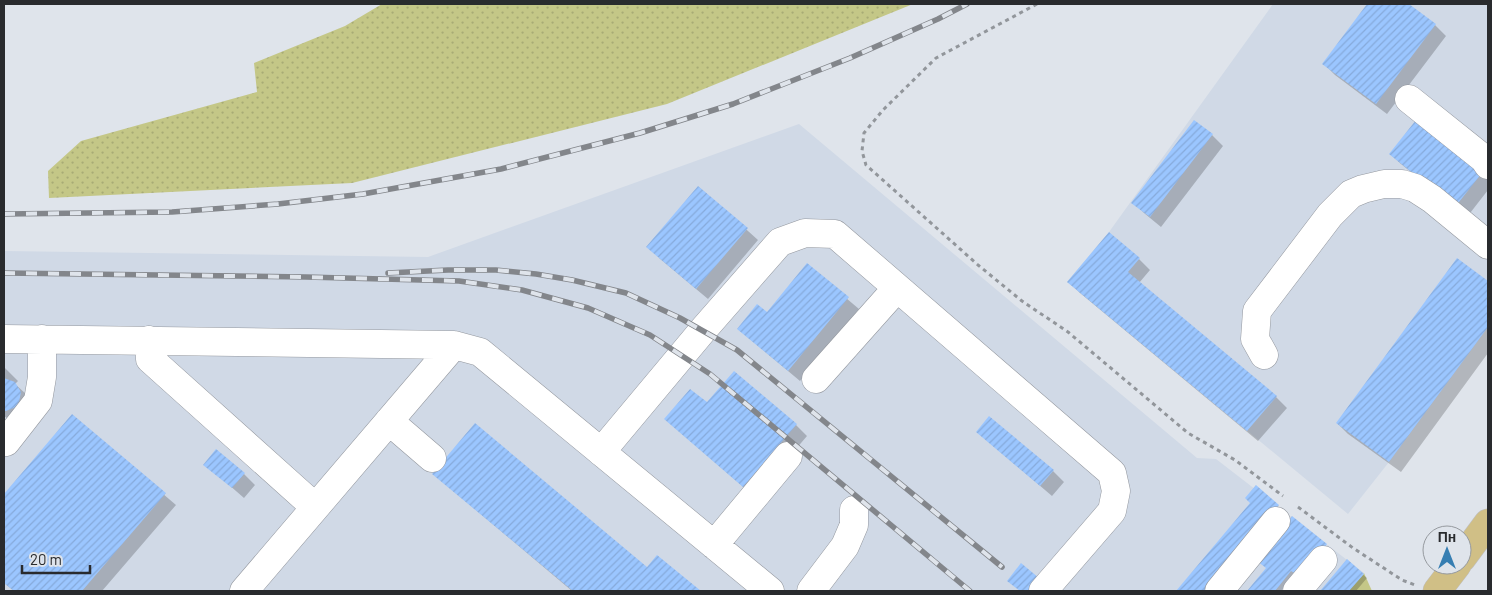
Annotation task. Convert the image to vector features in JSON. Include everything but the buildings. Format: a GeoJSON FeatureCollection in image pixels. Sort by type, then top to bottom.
{"type":"FeatureCollection","features":[{"type":"Feature","properties":{"kind":"main road"},"geometry":{"type":"LineString","coordinates":[[1472,545],[1488,523]]}},
{"type":"Feature","properties":{"kind":"main road"},"geometry":{"type":"LineString","coordinates":[[1427,588],[1444,575]]}},
{"type":"Feature","properties":{"kind":"lane"},"geometry":{"type":"LineString","coordinates":[[1409,99],[1484,159],[1488,165]]}},
{"type":"Feature","properties":{"kind":"lane"},"geometry":{"type":"LineString","coordinates":[[1264,355],[1255,339],[1257,311],[1330,215],[1351,194],[1384,184],[1402,184],[1415,188],[1432,199],[1488,245]]}},
{"type":"Feature","properties":{"kind":"lane"},"geometry":{"type":"LineString","coordinates":[[601,452],[703,330],[780,242],[805,233],[835,234],[1112,473],[1116,491],[1112,511],[1043,591]]}},
{"type":"Feature","properties":{"kind":"lane"},"geometry":{"type":"LineString","coordinates":[[816,379],[898,288]]}},
{"type":"Feature","properties":{"kind":"lane"},"geometry":{"type":"LineString","coordinates":[[4,339],[454,345],[480,352],[770,591]]}},
{"type":"Feature","properties":{"kind":"lane"},"geometry":{"type":"LineString","coordinates":[[5,442],[38,401],[42,377],[42,339]]}},
{"type":"Feature","properties":{"kind":"lane"},"geometry":{"type":"LineString","coordinates":[[149,340],[150,359],[316,507]]}},
{"type":"Feature","properties":{"kind":"lane"},"geometry":{"type":"LineString","coordinates":[[244,591],[454,345]]}},
{"type":"Feature","properties":{"kind":"lane"},"geometry":{"type":"LineString","coordinates":[[389,421],[432,458]]}},
{"type":"Feature","properties":{"kind":"lane"},"geometry":{"type":"LineString","coordinates":[[714,545],[788,456]]}},
{"type":"Feature","properties":{"kind":"lane"},"geometry":{"type":"LineString","coordinates":[[1219,591],[1285,508]]}},
{"type":"Feature","properties":{"kind":"lane"},"geometry":{"type":"LineString","coordinates":[[811,591],[845,546],[854,525],[854,510]]}},
{"type":"Feature","properties":{"kind":"lane"},"geometry":{"type":"LineString","coordinates":[[1297,591],[1323,560]]}},
{"type":"Feature","properties":{"kind":"path"},"geometry":{"type":"LineString","coordinates":[[1037,4],[936,58],[882,110],[864,133],[862,151],[866,165],[978,265],[1022,301],[1068,332],[1188,433],[1235,460],[1285,508],[1402,580],[1427,588]]}},
{"type":"Feature","properties":{"kind":"shaded area"},"geometry":{"type":"Polygon","coordinates":[[[1273,4],[1488,4],[1488,327],[1389,462],[1348,514],[1067,282],[1109,232],[1273,4]]]}},
{"type":"Feature","properties":{"kind":"shaded area"},"geometry":{"type":"Polygon","coordinates":[[[799,124],[1197,458],[1216,459],[1364,573],[1348,591],[4,591],[4,251],[428,257],[799,124]]]}},
{"type":"Feature","properties":{"kind":"green space"},"geometry":{"type":"Polygon","coordinates":[[[382,4],[913,4],[667,104],[352,183],[49,198],[48,171],[81,141],[257,92],[254,63],[345,26],[382,4]]]}},
{"type":"Feature","properties":{"kind":"green space"},"geometry":{"type":"Polygon","coordinates":[[[1364,573],[1372,591],[1348,591],[1364,573]]]}},
{"type":"Feature","properties":{"kind":"railway"},"geometry":{"type":"LineString","coordinates":[[4,214],[172,212],[278,204],[363,194],[501,169],[640,133],[733,104],[850,58],[967,4]]}},
{"type":"Feature","properties":{"kind":"railway"},"geometry":{"type":"LineString","coordinates":[[388,273],[496,270],[536,274],[572,280],[626,293],[680,318],[737,350],[1002,567]]}},
{"type":"Feature","properties":{"kind":"railway"},"geometry":{"type":"LineString","coordinates":[[4,273],[459,281],[522,290],[588,308],[650,335],[710,374],[970,591]]}}]}
